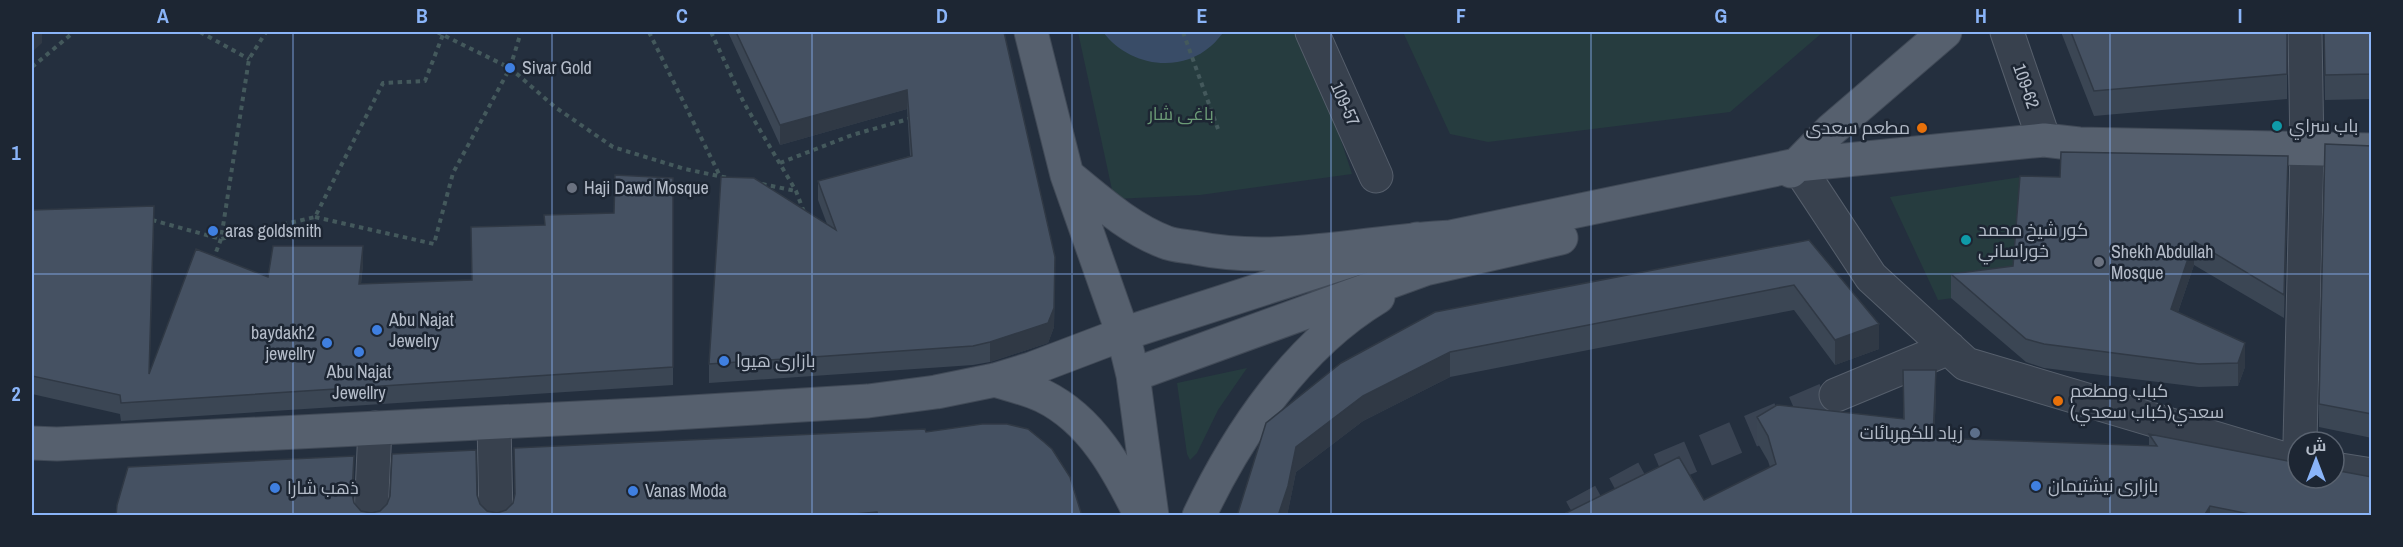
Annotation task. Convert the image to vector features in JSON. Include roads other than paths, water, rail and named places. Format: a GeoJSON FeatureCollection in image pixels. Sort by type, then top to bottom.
{"type":"FeatureCollection","features":[{"type":"Feature","properties":{"kind":"main road"},"geometry":{"type":"LineString","coordinates":[[1032,32],[1066,175],[1123,334],[1133,375],[1152,516]]}},
{"type":"Feature","properties":{"kind":"main road"},"geometry":{"type":"LineString","coordinates":[[1797,165],[1831,130],[1946,32]]}},
{"type":"Feature","properties":{"kind":"main road"},"geometry":{"type":"LineString","coordinates":[[1133,375],[1421,254],[1451,237],[1797,165],[2044,140],[2079,144],[2372,150]]}},
{"type":"Feature","properties":{"kind":"main road"},"geometry":{"type":"LineString","coordinates":[[1066,175],[1119,216],[1165,243],[1221,253],[1421,254]]}},
{"type":"Feature","properties":{"kind":"main road"},"geometry":{"type":"LineString","coordinates":[[40,446],[868,401],[936,392],[995,380],[1069,356],[1123,334],[1421,254]]}},
{"type":"Feature","properties":{"kind":"main road"},"geometry":{"type":"LineString","coordinates":[[1199,516],[1218,476],[1256,416],[1301,360],[1421,254]]}},
{"type":"Feature","properties":{"kind":"main road"},"geometry":{"type":"LineString","coordinates":[[995,380],[1043,396],[1069,412],[1104,449],[1120,473],[1141,516]]}},
{"type":"Feature","properties":{"kind":"street","name":"109-57"},"geometry":{"type":"LineString","coordinates":[[1312,32],[1376,176]]}},
{"type":"Feature","properties":{"kind":"street","name":"109-62"},"geometry":{"type":"LineString","coordinates":[[2007,32],[2044,140]]}},
{"type":"Feature","properties":{"kind":"street"},"geometry":{"type":"LineString","coordinates":[[2300,430],[2307,150],[2305,32]]}},
{"type":"Feature","properties":{"kind":"street"},"geometry":{"type":"LineString","coordinates":[[1797,165],[1870,277],[1966,364],[2286,459]]}},
{"type":"Feature","properties":{"kind":"street"},"geometry":{"type":"LineString","coordinates":[[1836,395],[1948,348]]}},
{"type":"Feature","properties":{"kind":"street"},"geometry":{"type":"LineString","coordinates":[[494,423],[496,516]]}},
{"type":"Feature","properties":{"kind":"street"},"geometry":{"type":"LineString","coordinates":[[371,516],[375,428]]}},
{"type":"Feature","properties":{"kind":"street"},"geometry":{"type":"LineString","coordinates":[[2346,471],[2372,476]]}},
{"type":"Feature","properties":{"kind":"water"},"geometry":{"type":"Polygon","coordinates":[[[1103,32],[1224,32],[1198,55],[1184,61],[1169,63],[1139,59],[1113,43],[1103,32]]]}},
{"type":"Feature","properties":{"kind":"tunnel"},"geometry":{"type":"LineString","coordinates":[[1574,516],[1659,470],[1836,395]]}},
{"type":"Feature","properties":{"kind":"place","name":"Sivar Gold"},"geometry":{"type":"Point","coordinates":[510,68]}},
{"type":"Feature","properties":{"kind":"place","name":"باب سراي"},"geometry":{"type":"Point","coordinates":[2277,126]}},
{"type":"Feature","properties":{"kind":"place","name":"مطعم سعدى"},"geometry":{"type":"Point","coordinates":[1922,128]}},
{"type":"Feature","properties":{"kind":"place","name":"Haji Dawd Mosque"},"geometry":{"type":"Point","coordinates":[572,188]}},
{"type":"Feature","properties":{"kind":"place","name":"aras goldsmith"},"geometry":{"type":"Point","coordinates":[213,231]}},
{"type":"Feature","properties":{"kind":"place","name":"كور شيخ محمد خوراساني"},"geometry":{"type":"Point","coordinates":[1966,240]}},
{"type":"Feature","properties":{"kind":"place","name":"Shekh Abdullah Mosque"},"geometry":{"type":"Point","coordinates":[2099,262]}},
{"type":"Feature","properties":{"kind":"place","name":"Abu Najat Jewelry"},"geometry":{"type":"Point","coordinates":[377,330]}},
{"type":"Feature","properties":{"kind":"place","name":"baydakh2 jewellry"},"geometry":{"type":"Point","coordinates":[327,343]}},
{"type":"Feature","properties":{"kind":"place","name":"Abu Najat Jewellry"},"geometry":{"type":"Point","coordinates":[359,352]}},
{"type":"Feature","properties":{"kind":"place","name":"بازاری ھیوا"},"geometry":{"type":"Point","coordinates":[724,361]}},
{"type":"Feature","properties":{"kind":"place","name":"كباب ومطعم سعدي(كباب سعدي)"},"geometry":{"type":"Point","coordinates":[2058,401]}},
{"type":"Feature","properties":{"kind":"place","name":"زياد للكهربائات"},"geometry":{"type":"Point","coordinates":[1975,433]}},
{"type":"Feature","properties":{"kind":"place","name":"بازاری نیشتیمان"},"geometry":{"type":"Point","coordinates":[2036,486]}},
{"type":"Feature","properties":{"kind":"place","name":"ذهب شارا"},"geometry":{"type":"Point","coordinates":[275,488]}},
{"type":"Feature","properties":{"kind":"place","name":"Vanas Moda"},"geometry":{"type":"Point","coordinates":[633,491]}},
{"type":"Feature","properties":{"kind":"park label","name":"باغی شار"},"geometry":{"type":"Point","coordinates":[1181,114]}}]}
